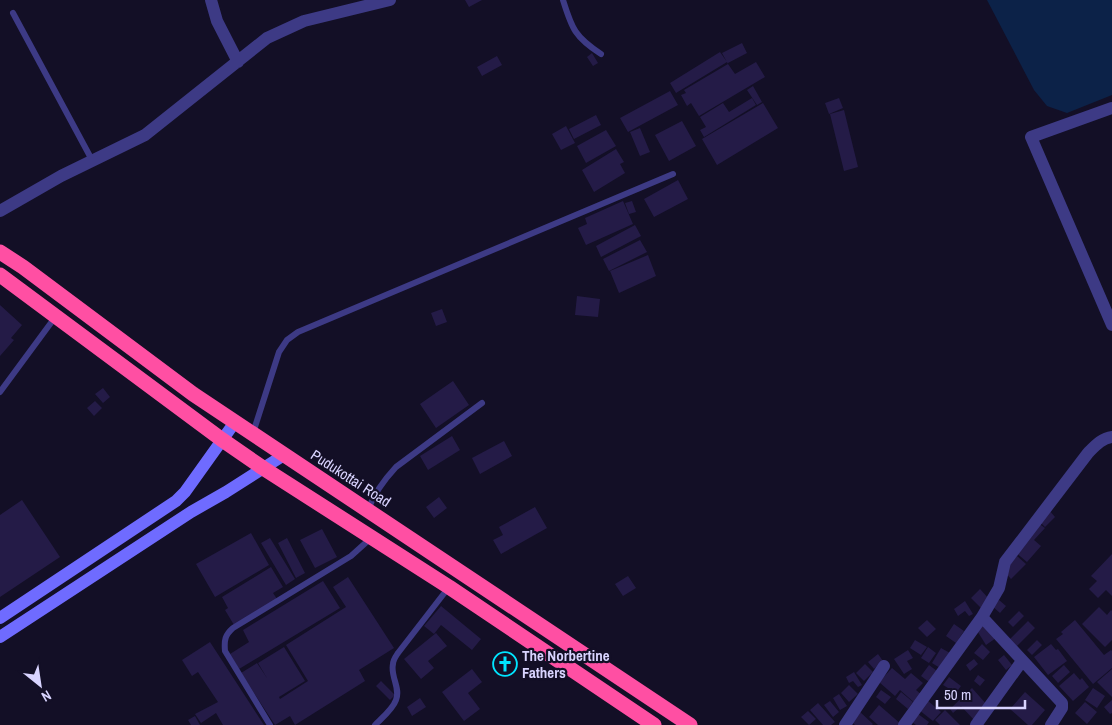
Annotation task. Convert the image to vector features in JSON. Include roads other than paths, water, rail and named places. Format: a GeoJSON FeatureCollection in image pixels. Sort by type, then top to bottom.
{"type":"FeatureCollection","features":[{"type":"Feature","properties":{"kind":"highway","name":"Pudukottai Road"},"geometry":{"type":"LineString","coordinates":[[0,252],[23,267],[193,394],[690,725]]}},
{"type":"Feature","properties":{"kind":"highway"},"geometry":{"type":"LineString","coordinates":[[0,275],[222,440],[449,587],[649,722],[655,700]]}},
{"type":"Feature","properties":{"kind":"street"},"geometry":{"type":"LineString","coordinates":[[211,0],[217,21],[238,62]]}},
{"type":"Feature","properties":{"kind":"street"},"geometry":{"type":"LineString","coordinates":[[0,211],[61,176],[145,135],[267,38],[304,21],[390,0]]}},
{"type":"Feature","properties":{"kind":"street"},"geometry":{"type":"LineString","coordinates":[[1112,108],[1031,138],[1112,325]]}},
{"type":"Feature","properties":{"kind":"street"},"geometry":{"type":"LineString","coordinates":[[0,618],[176,501],[191,484],[235,422]]}},
{"type":"Feature","properties":{"kind":"street"},"geometry":{"type":"LineString","coordinates":[[904,725],[982,616],[999,588],[1005,562],[1088,453],[1097,443],[1112,437]]}},
{"type":"Feature","properties":{"kind":"street"},"geometry":{"type":"LineString","coordinates":[[0,637],[191,512],[284,455]]}},
{"type":"Feature","properties":{"kind":"street"},"geometry":{"type":"LineString","coordinates":[[982,616],[1062,704],[1062,708],[1051,725]]}},
{"type":"Feature","properties":{"kind":"street"},"geometry":{"type":"LineString","coordinates":[[976,725],[1022,661]]}},
{"type":"Feature","properties":{"kind":"street"},"geometry":{"type":"LineString","coordinates":[[845,725],[884,666]]}},
{"type":"Feature","properties":{"kind":"lane"},"geometry":{"type":"LineString","coordinates":[[563,0],[571,26],[580,39],[601,54]]}},
{"type":"Feature","properties":{"kind":"lane"},"geometry":{"type":"LineString","coordinates":[[14,13],[92,160]]}},
{"type":"Feature","properties":{"kind":"lane"},"geometry":{"type":"LineString","coordinates":[[253,434],[279,352],[287,340],[298,332],[672,174]]}},
{"type":"Feature","properties":{"kind":"lane"},"geometry":{"type":"LineString","coordinates":[[0,392],[56,316]]}},
{"type":"Feature","properties":{"kind":"lane"},"geometry":{"type":"LineString","coordinates":[[368,510],[372,497],[396,468],[482,403]]}},
{"type":"Feature","properties":{"kind":"lane"},"geometry":{"type":"LineString","coordinates":[[270,725],[225,651],[224,642],[226,634],[352,556],[372,537]]}},
{"type":"Feature","properties":{"kind":"lane"},"geometry":{"type":"LineString","coordinates":[[375,725],[397,699],[398,692],[393,674],[393,663],[398,652],[449,587]]}},
{"type":"Feature","properties":{"kind":"water"},"geometry":{"type":"Polygon","coordinates":[[[987,0],[1112,0],[1112,95],[1067,113],[1047,106],[1034,90],[987,0]]]}},
{"type":"Feature","properties":{"kind":"place","name":"The Norbertine Fathers"},"geometry":{"type":"Point","coordinates":[505,664]}}]}
